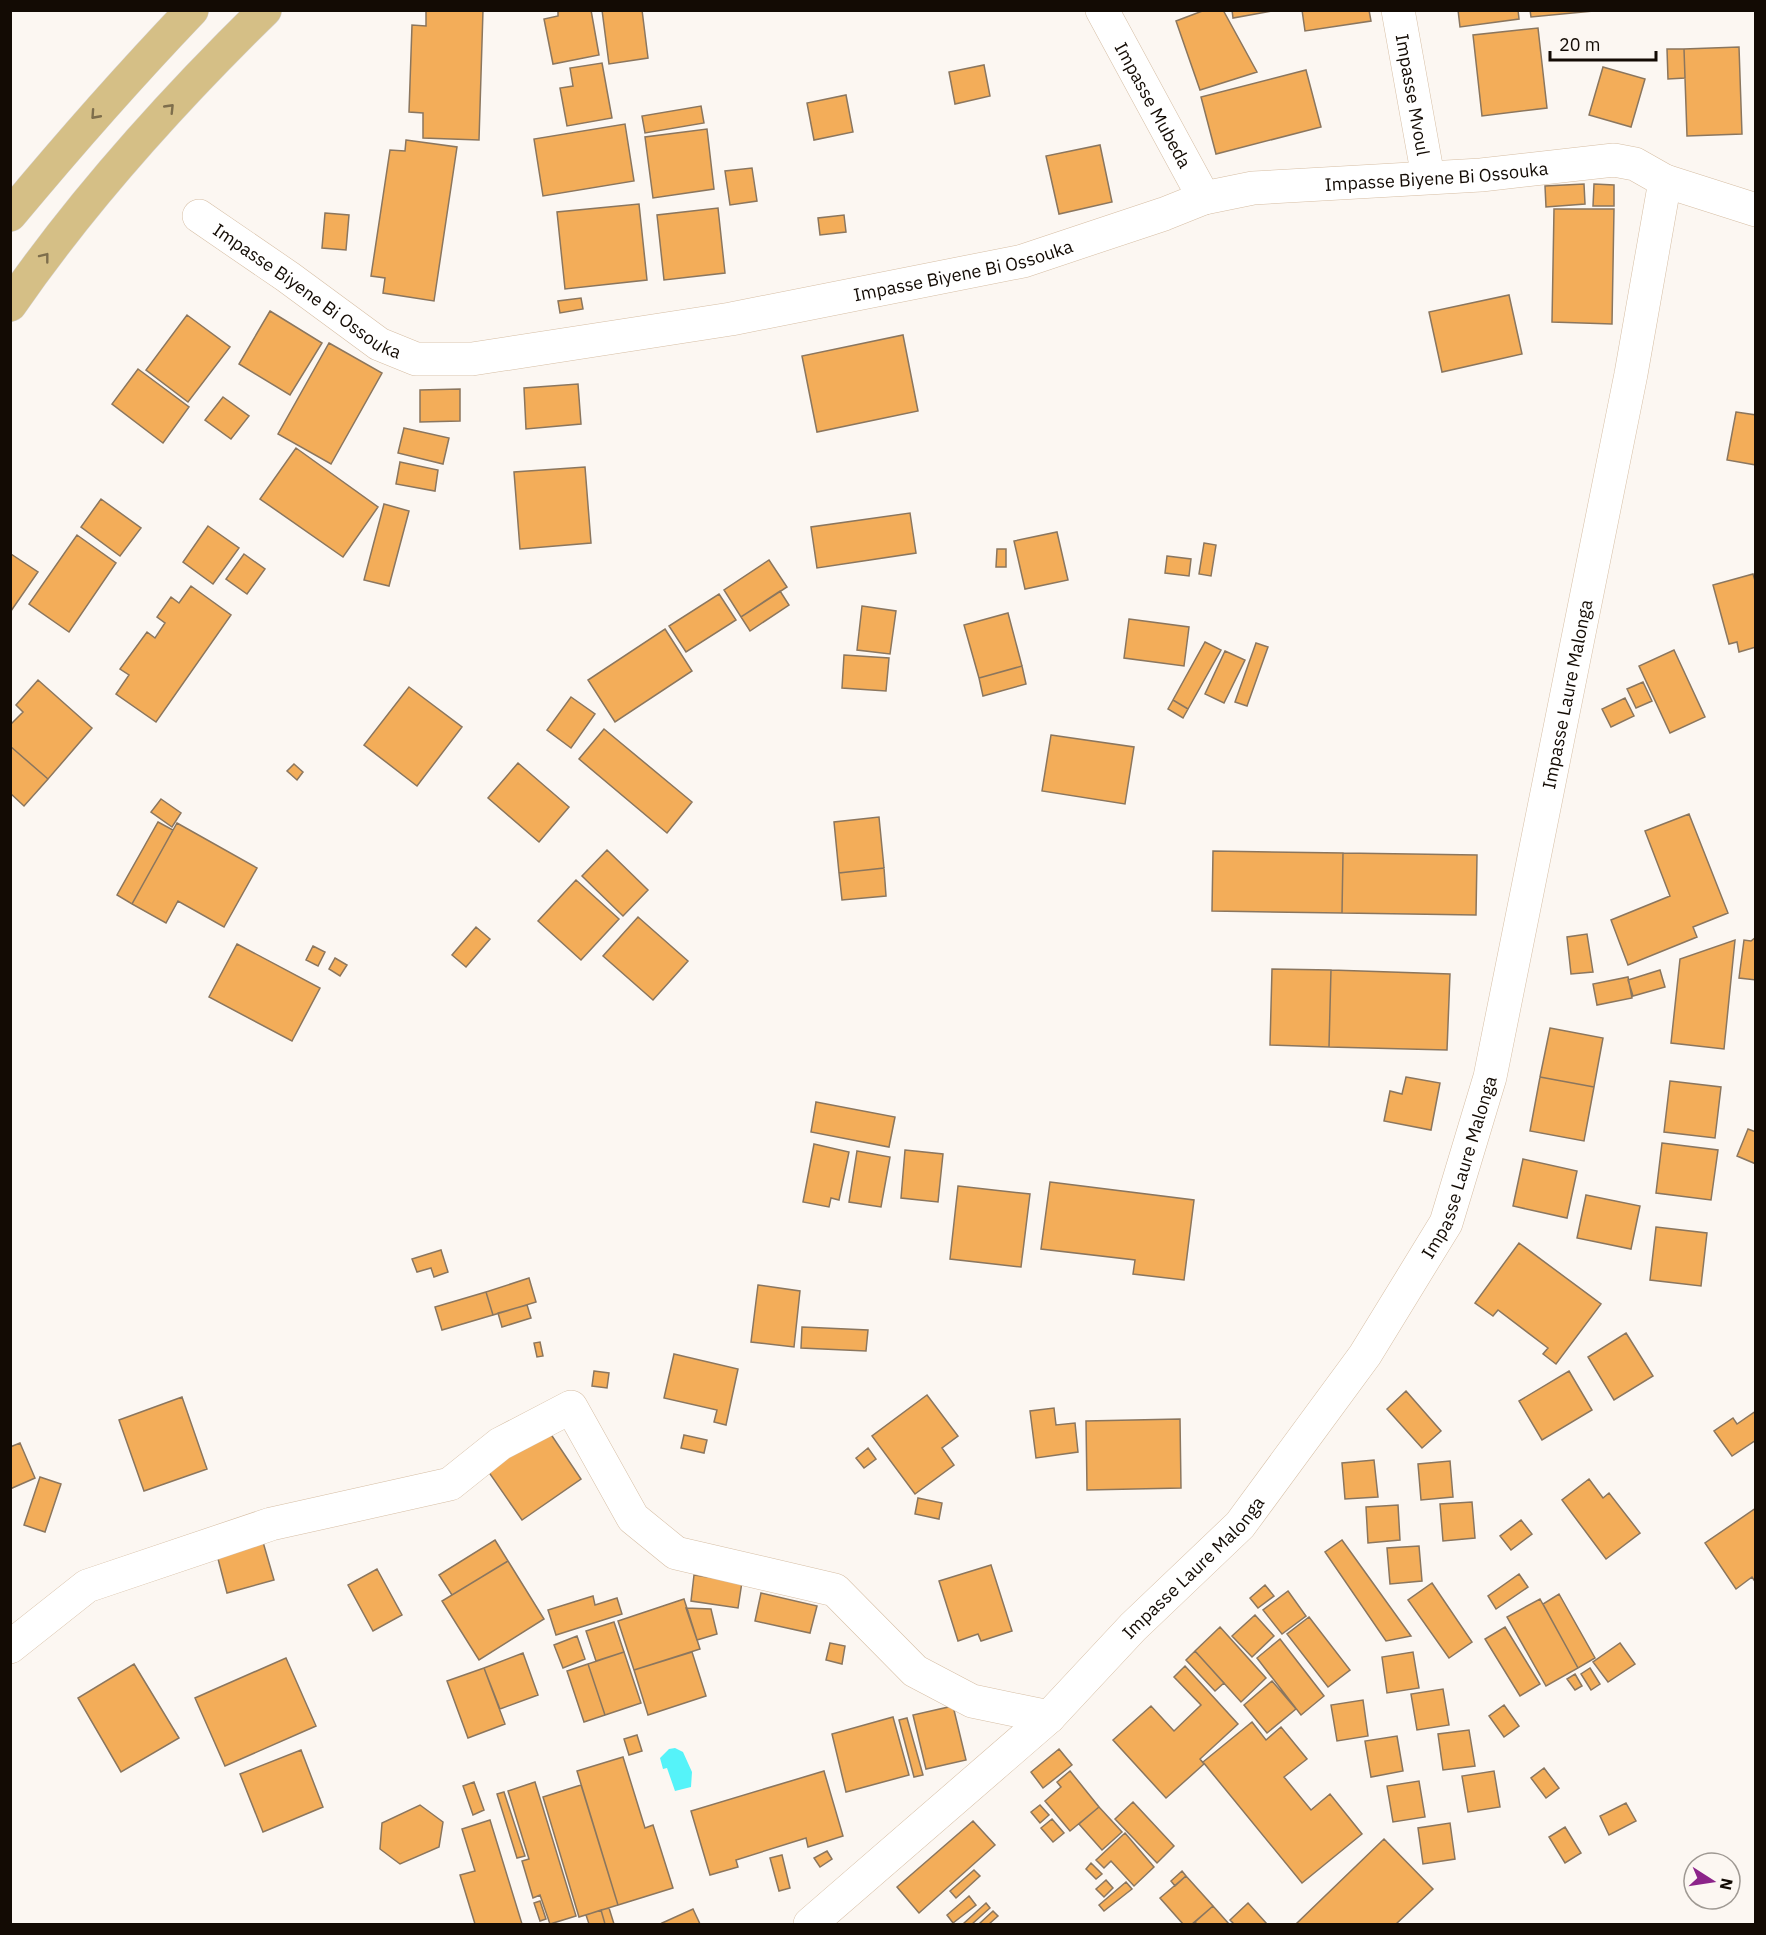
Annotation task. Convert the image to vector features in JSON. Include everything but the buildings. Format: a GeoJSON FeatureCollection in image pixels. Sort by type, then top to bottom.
{"type":"FeatureCollection","features":[{"type":"Feature","properties":{"kind":"main road"},"geometry":{"type":"LineString","coordinates":[[10,215],[93,117],[192,10]]}},
{"type":"Feature","properties":{"kind":"main road"},"geometry":{"type":"LineString","coordinates":[[10,305],[106,179],[162,116],[265,10]]}},
{"type":"Feature","properties":{"kind":"street","name":"Impasse Mubeda"},"geometry":{"type":"LineString","coordinates":[[1102,10],[1204,198]]}},
{"type":"Feature","properties":{"kind":"street","name":"Impasse Mvoul"},"geometry":{"type":"LineString","coordinates":[[1398,10],[1428,177]]}},
{"type":"Feature","properties":{"kind":"street","name":"Impasse Biyene Bi Ossouka"},"geometry":{"type":"LineString","coordinates":[[199,216],[288,277],[379,344],[416,359],[472,359],[731,319],[1023,261],[1164,214],[1204,198],[1253,188],[1482,175],[1614,160],[1635,164],[1665,181],[1755,210]]}},
{"type":"Feature","properties":{"kind":"street","name":"Impasse Laure Malonga"},"geometry":{"type":"LineString","coordinates":[[810,1924],[1049,1717],[1133,1627],[1240,1525],[1365,1355],[1446,1223],[1490,1077],[1631,374],[1665,181]]}},
{"type":"Feature","properties":{"kind":"street"},"geometry":{"type":"LineString","coordinates":[[10,1647],[87,1586],[271,1524],[450,1484],[500,1444],[571,1407],[633,1518],[676,1553],[835,1590],[915,1671],[972,1701],[1049,1717]]}},
{"type":"Feature","properties":{"kind":"water"},"geometry":{"type":"Polygon","coordinates":[[[675,1748],[683,1752],[692,1772],[691,1787],[675,1791],[667,1768],[663,1769],[660,1758],[669,1749],[675,1748]]]}}]}
